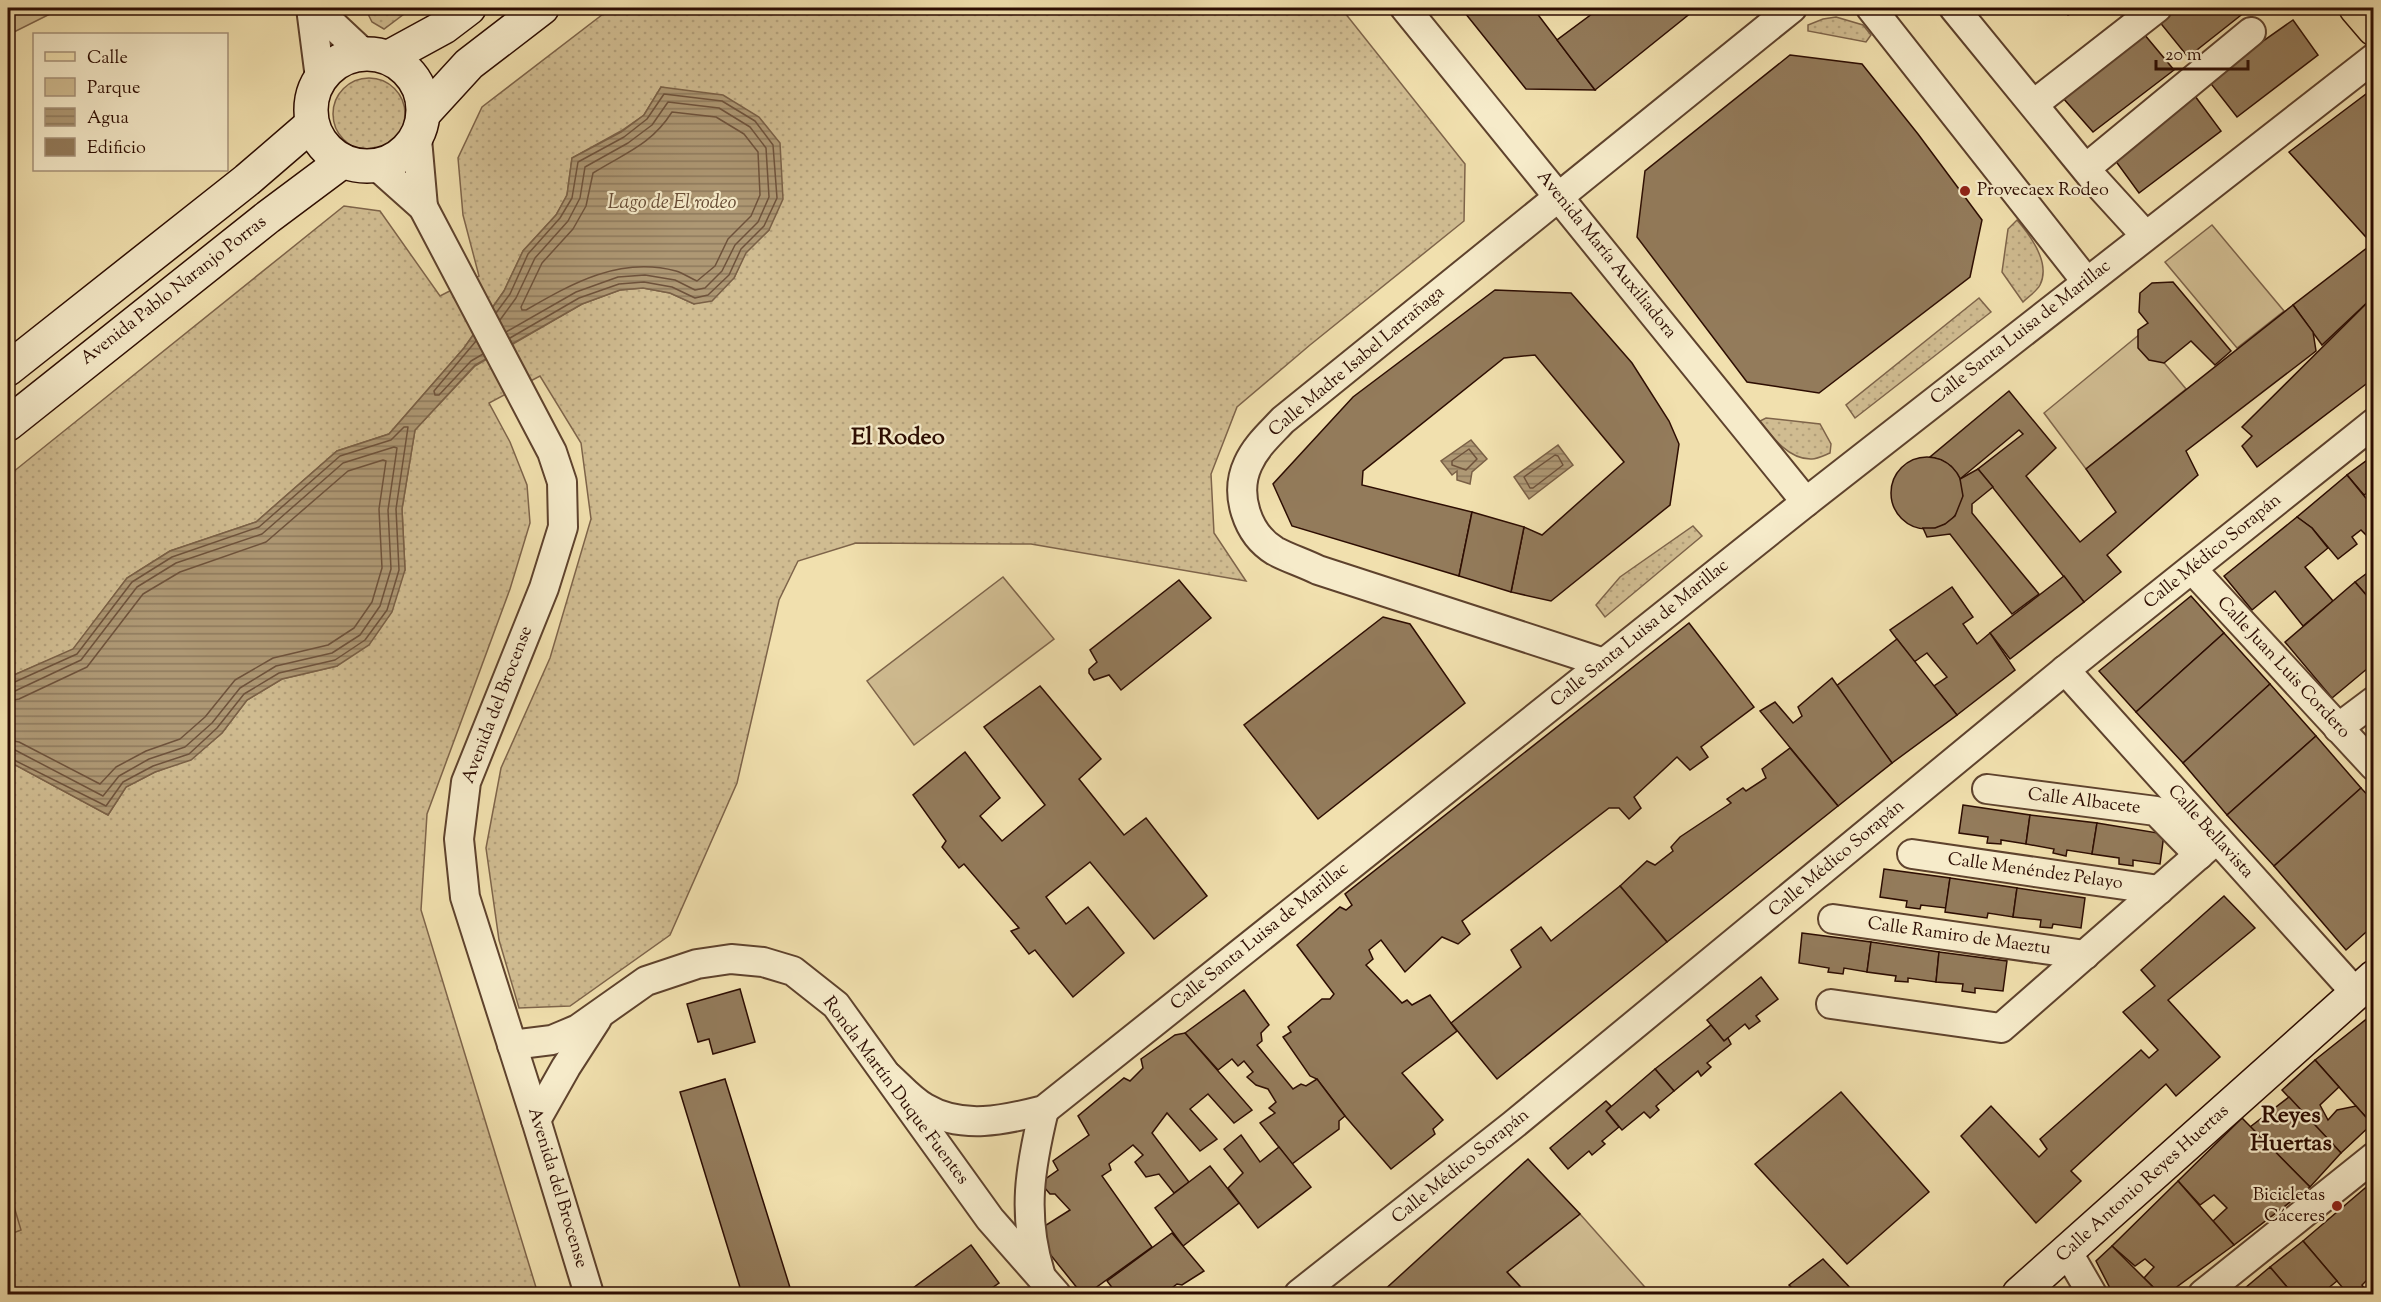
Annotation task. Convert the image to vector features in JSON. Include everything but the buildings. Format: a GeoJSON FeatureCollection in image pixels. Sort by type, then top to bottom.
{"type":"FeatureCollection","features":[{"type":"Feature","properties":{"kind":"main road"},"geometry":{"type":"LineString","coordinates":[[468,8],[444,27],[376,55],[338,60],[320,78],[311,100],[312,124],[324,146],[343,161],[377,166],[399,157],[469,64],[543,8]]}},
{"type":"Feature","properties":{"kind":"main road"},"geometry":{"type":"LineString","coordinates":[[2356,8],[2373,29]]}},
{"type":"Feature","properties":{"kind":"main road"},"geometry":{"type":"LineString","coordinates":[[376,55],[415,79],[421,126]]}},
{"type":"Feature","properties":{"kind":"main road"},"geometry":{"type":"LineString","coordinates":[[8,369],[247,180],[312,124]]}},
{"type":"Feature","properties":{"kind":"main road","name":"Avenida Pablo Naranjo Porras"},"geometry":{"type":"LineString","coordinates":[[8,424],[268,217],[343,161]]}},
{"type":"Feature","properties":{"kind":"main road","name":"Calle Antonio Reyes Huertas"},"geometry":{"type":"LineString","coordinates":[[2019,1294],[2365,985]]}},
{"type":"Feature","properties":{"kind":"street"},"geometry":{"type":"LineString","coordinates":[[313,8],[376,55]]}},
{"type":"Feature","properties":{"kind":"street"},"geometry":{"type":"LineString","coordinates":[[313,8],[320,78]]}},
{"type":"Feature","properties":{"kind":"street","name":"Avenida María Auxiliadora"},"geometry":{"type":"LineString","coordinates":[[1405,8],[1806,502]]}},
{"type":"Feature","properties":{"kind":"street","name":"Calle Madre Isabel Larrañaga"},"geometry":{"type":"LineString","coordinates":[[1604,663],[1318,570],[1275,550],[1258,537],[1249,522],[1244,505],[1243,485],[1247,465],[1260,443],[1283,420],[1792,8]]}},
{"type":"Feature","properties":{"kind":"street"},"geometry":{"type":"LineString","coordinates":[[1871,8],[2086,281]]}},
{"type":"Feature","properties":{"kind":"street"},"geometry":{"type":"LineString","coordinates":[[1954,8],[2086,168],[2145,235]]}},
{"type":"Feature","properties":{"kind":"street"},"geometry":{"type":"LineString","coordinates":[[2034,104],[2157,8]]}},
{"type":"Feature","properties":{"kind":"street"},"geometry":{"type":"LineString","coordinates":[[2086,168],[2251,32]]}},
{"type":"Feature","properties":{"kind":"street","name":"Calle Santa Luisa de Marillac"},"geometry":{"type":"LineString","coordinates":[[889,1077],[925,1108],[955,1119],[984,1122],[1011,1119],[1044,1110],[1806,502],[2373,58]]}},
{"type":"Feature","properties":{"kind":"street","name":"Avenida del Brocense"},"geometry":{"type":"LineString","coordinates":[[421,126],[423,207]]}},
{"type":"Feature","properties":{"kind":"street","name":"Avenida del Brocense"},"geometry":{"type":"LineString","coordinates":[[377,166],[423,207],[552,452],[562,482],[563,527],[544,588],[466,782],[459,839],[465,897],[589,1294]]}},
{"type":"Feature","properties":{"kind":"street","name":"Calle Médico Sorapán"},"geometry":{"type":"LineString","coordinates":[[1299,1294],[1513,1125],[2065,670],[2373,423]]}},
{"type":"Feature","properties":{"kind":"street","name":"Calle Juan Luis Cordero"},"geometry":{"type":"LineString","coordinates":[[2192,569],[2373,766]]}},
{"type":"Feature","properties":{"kind":"street","name":"Calle Bellavista"},"geometry":{"type":"LineString","coordinates":[[2065,670],[2208,847],[2365,985]]}},
{"type":"Feature","properties":{"kind":"street"},"geometry":{"type":"LineString","coordinates":[[2338,728],[2373,701]]}},
{"type":"Feature","properties":{"kind":"street","name":"Calle Albacete"},"geometry":{"type":"LineString","coordinates":[[1987,789],[2156,811],[2208,847]]}},
{"type":"Feature","properties":{"kind":"street"},"geometry":{"type":"LineString","coordinates":[[1831,1004],[2001,1028],[2208,847]]}},
{"type":"Feature","properties":{"kind":"street","name":"Calle Menéndez Pelayo"},"geometry":{"type":"LineString","coordinates":[[1912,854],[2159,890]]}},
{"type":"Feature","properties":{"kind":"street","name":"Calle Ramiro de Maeztu"},"geometry":{"type":"LineString","coordinates":[[1833,919],[2085,955]]}},
{"type":"Feature","properties":{"kind":"street","name":"Ronda Martín Duque Fuentes"},"geometry":{"type":"LineString","coordinates":[[536,1120],[566,1067],[602,1012],[646,981],[697,964],[731,959],[763,962],[793,971],[836,1005],[990,1219],[1049,1286]]}},
{"type":"Feature","properties":{"kind":"street"},"geometry":{"type":"LineString","coordinates":[[512,1045],[552,1040],[578,1029],[602,1012]]}},
{"type":"Feature","properties":{"kind":"street","name":"Ronda Martín Duque Fuentes"},"geometry":{"type":"LineString","coordinates":[[1044,1110],[1032,1161],[1029,1191],[1034,1251],[1049,1286]]}},
{"type":"Feature","properties":{"kind":"street"},"geometry":{"type":"LineString","coordinates":[[2203,1294],[2373,1157]]}},
{"type":"Feature","properties":{"kind":"street"},"geometry":{"type":"LineString","coordinates":[[2067,1251],[2092,1294]]}},
{"type":"Feature","properties":{"kind":"green space"},"geometry":{"type":"Polygon","coordinates":[[[8,8],[62,8],[8,35],[8,8]]]}},
{"type":"Feature","properties":{"kind":"green space"},"geometry":{"type":"Polygon","coordinates":[[[365,8],[412,8],[384,29],[372,22],[365,8]]]}},
{"type":"Feature","properties":{"kind":"green space"},"geometry":{"type":"Polygon","coordinates":[[[611,8],[1341,8],[1465,164],[1464,221],[1237,407],[1211,474],[1214,533],[1246,581],[1031,544],[856,543],[798,561],[779,600],[737,783],[670,935],[570,1006],[519,1008],[499,940],[486,848],[501,768],[550,658],[591,519],[581,443],[540,376],[489,403],[510,442],[527,485],[530,523],[510,589],[427,814],[421,910],[538,1294],[8,1294],[8,761],[108,815],[126,787],[155,772],[191,759],[222,733],[247,700],[282,679],[337,666],[405,570],[402,509],[415,430],[475,366],[582,304],[620,290],[643,288],[670,293],[694,304],[734,278],[745,253],[769,230],[661,87],[644,115],[621,131],[572,158],[567,195],[556,215],[523,251],[504,291],[464,348],[389,434],[337,451],[256,522],[170,551],[127,578],[73,650],[14,675],[8,680],[8,476],[344,206],[380,211],[440,296],[479,276],[463,215],[458,158],[482,107],[611,8]]]}},
{"type":"Feature","properties":{"kind":"green space"},"geometry":{"type":"Polygon","coordinates":[[[1836,17],[1863,25],[1871,35],[1866,42],[1808,31],[1808,25],[1836,17]]]}},
{"type":"Feature","properties":{"kind":"green space"},"geometry":{"type":"Polygon","coordinates":[[[362,78],[376,78],[395,88],[405,107],[405,121],[395,140],[376,150],[362,150],[343,140],[333,121],[333,107],[343,88],[362,78]]]}},
{"type":"Feature","properties":{"kind":"green space"},"geometry":{"type":"Polygon","coordinates":[[[2017,220],[2038,250],[2043,268],[2040,285],[2023,302],[2002,272],[2008,229],[2017,220]]]}},
{"type":"Feature","properties":{"kind":"green space"},"geometry":{"type":"Polygon","coordinates":[[[2212,225],[2284,311],[2237,348],[2165,262],[2212,225]]]}},
{"type":"Feature","properties":{"kind":"green space"},"geometry":{"type":"Polygon","coordinates":[[[1979,298],[1991,312],[1855,418],[1846,405],[1979,298]]]}},
{"type":"Feature","properties":{"kind":"green space"},"geometry":{"type":"Polygon","coordinates":[[[2140,334],[2186,389],[2086,469],[2044,413],[2140,334]]]}},
{"type":"Feature","properties":{"kind":"green space"},"geometry":{"type":"Polygon","coordinates":[[[1766,418],[1820,424],[1831,444],[1830,453],[1812,459],[1796,456],[1782,446],[1760,421],[1766,418]]]}},
{"type":"Feature","properties":{"kind":"green space"},"geometry":{"type":"Polygon","coordinates":[[[1693,526],[1702,536],[1605,617],[1596,605],[1620,577],[1693,526]]]}},
{"type":"Feature","properties":{"kind":"green space"},"geometry":{"type":"Polygon","coordinates":[[[1003,577],[1054,639],[914,745],[867,681],[1003,577]]]}},
{"type":"Feature","properties":{"kind":"green space"},"geometry":{"type":"Polygon","coordinates":[[[8,1186],[21,1230],[8,1235],[8,1186]]]}},
{"type":"Feature","properties":{"kind":"green space"},"geometry":{"type":"Polygon","coordinates":[[[1580,1214],[1651,1294],[1527,1294],[1507,1272],[1580,1214]]]}},
{"type":"Feature","properties":{"kind":"water","name":"Lago de El rodeo"},"geometry":{"type":"Polygon","coordinates":[[[661,87],[723,95],[759,117],[780,143],[783,199],[769,230],[746,253],[734,278],[712,301],[694,304],[670,293],[643,288],[620,290],[582,304],[475,365],[415,430],[402,509],[405,570],[392,612],[369,645],[337,666],[282,679],[247,700],[222,733],[191,760],[155,772],[126,787],[108,815],[8,761],[8,680],[14,675],[73,649],[127,578],[170,551],[256,522],[337,451],[389,434],[464,348],[504,291],[523,251],[556,215],[567,195],[572,158],[621,132],[644,115],[661,87]]]}},
{"type":"Feature","properties":{"kind":"water"},"geometry":{"type":"Polygon","coordinates":[[[1471,440],[1487,459],[1472,472],[1470,484],[1457,480],[1457,471],[1452,475],[1441,461],[1471,440]]]}},
{"type":"Feature","properties":{"kind":"water"},"geometry":{"type":"Polygon","coordinates":[[[1558,445],[1573,465],[1529,499],[1514,477],[1558,445]]]}},
{"type":"Feature","properties":{"kind":"place","name":"Provecaex Rodeo"},"geometry":{"type":"Point","coordinates":[1965,191]}},
{"type":"Feature","properties":{"kind":"place","name":"Bicicletas Cáceres"},"geometry":{"type":"Point","coordinates":[2337,1206]}},
{"type":"Feature","properties":{"kind":"district","name":"El Rodeo"},"geometry":{"type":"Point","coordinates":[898,438]}},
{"type":"Feature","properties":{"kind":"district","name":"Reyes Huertas"},"geometry":{"type":"Point","coordinates":[2291,1130]}}]}
